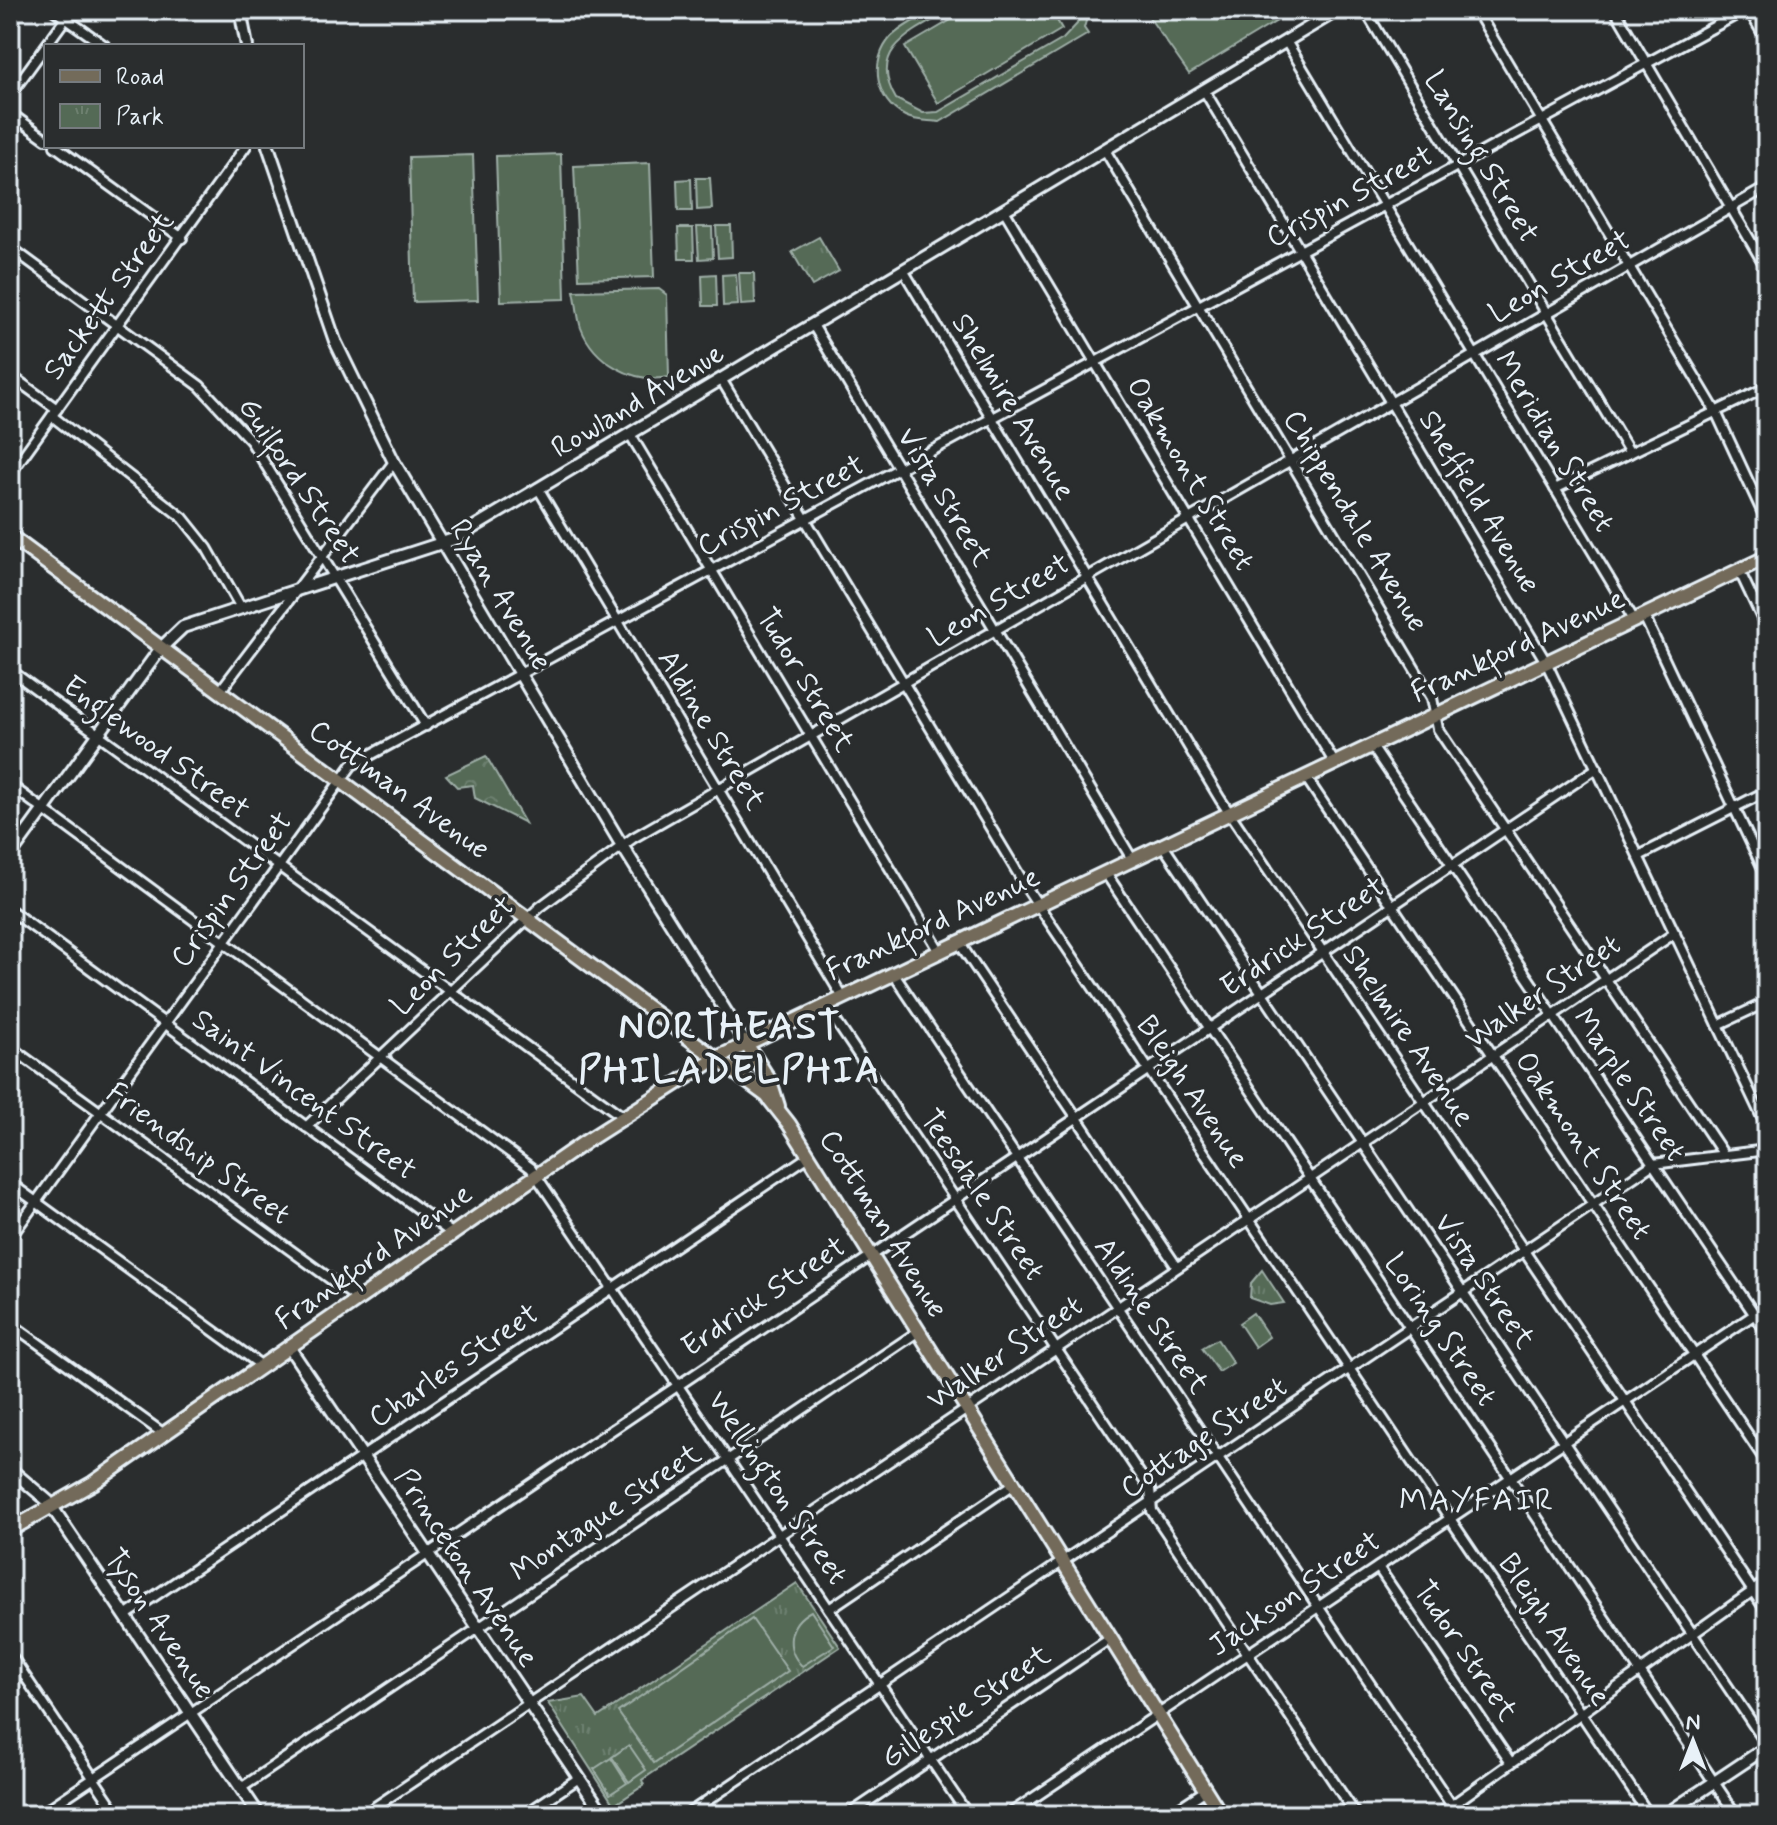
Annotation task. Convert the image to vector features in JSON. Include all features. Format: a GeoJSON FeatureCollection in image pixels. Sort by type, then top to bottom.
{"type":"FeatureCollection","features":[{"type":"Feature","properties":{"kind":"main road","name":"Cottman Avenue"},"geometry":{"type":"LineString","coordinates":[[10,536],[717,1058],[779,1109],[1221,1815]]}},
{"type":"Feature","properties":{"kind":"main road","name":"Frankford Avenue"},"geometry":{"type":"LineString","coordinates":[[10,1530],[164,1434],[537,1175],[623,1117],[745,1042],[1767,557]]}},
{"type":"Feature","properties":{"kind":"main road"},"geometry":{"type":"LineString","coordinates":[[745,1042],[770,1081],[779,1109]]}},
{"type":"Feature","properties":{"kind":"street"},"geometry":{"type":"LineString","coordinates":[[54,10],[102,44]]}},
{"type":"Feature","properties":{"kind":"street"},"geometry":{"type":"LineString","coordinates":[[240,10],[247,44]]}},
{"type":"Feature","properties":{"kind":"street","name":"Rowland Avenue"},"geometry":{"type":"LineString","coordinates":[[10,856],[161,648],[193,621],[454,539],[1338,10]]}},
{"type":"Feature","properties":{"kind":"street","name":"Lansing Street"},"geometry":{"type":"LineString","coordinates":[[1365,10],[1630,453]]}},
{"type":"Feature","properties":{"kind":"street"},"geometry":{"type":"LineString","coordinates":[[1476,10],[1716,412],[1767,522]]}},
{"type":"Feature","properties":{"kind":"street"},"geometry":{"type":"LineString","coordinates":[[1615,10],[1767,269]]}},
{"type":"Feature","properties":{"kind":"street"},"geometry":{"type":"LineString","coordinates":[[1747,10],[1767,41]]}},
{"type":"Feature","properties":{"kind":"street","name":"Crispin Street"},"geometry":{"type":"LineString","coordinates":[[10,1238],[352,765],[1747,10]]}},
{"type":"Feature","properties":{"kind":"street"},"geometry":{"type":"LineString","coordinates":[[47,44],[66,18]]}},
{"type":"Feature","properties":{"kind":"street","name":"Meridian Street"},"geometry":{"type":"LineString","coordinates":[[1286,41],[1555,489],[1639,618],[1767,877]]}},
{"type":"Feature","properties":{"kind":"street"},"geometry":{"type":"LineString","coordinates":[[10,95],[44,48]]}},
{"type":"Feature","properties":{"kind":"street","name":"Sheffield Avenue"},"geometry":{"type":"LineString","coordinates":[[1204,90],[1546,662],[1767,1128]]}},
{"type":"Feature","properties":{"kind":"street"},"geometry":{"type":"LineString","coordinates":[[10,113],[44,138]]}},
{"type":"Feature","properties":{"kind":"street"},"geometry":{"type":"LineString","coordinates":[[58,148],[182,238]]}},
{"type":"Feature","properties":{"kind":"street","name":"Sackett Street"},"geometry":{"type":"LineString","coordinates":[[10,474],[245,148]]}},
{"type":"Feature","properties":{"kind":"street","name":"Ryan Avenue"},"geometry":{"type":"LineString","coordinates":[[269,148],[330,328],[394,462],[745,1042]]}},
{"type":"Feature","properties":{"kind":"street","name":"Chippendale Avenue"},"geometry":{"type":"LineString","coordinates":[[1105,150],[1432,698],[1438,729],[1724,1155]]}},
{"type":"Feature","properties":{"kind":"street","name":"Leon Street"},"geometry":{"type":"LineString","coordinates":[[306,1127],[529,919],[624,845],[1767,187]]}},
{"type":"Feature","properties":{"kind":"street","name":"Oakmont Street"},"geometry":{"type":"LineString","coordinates":[[1004,210],[1334,762]]}},
{"type":"Feature","properties":{"kind":"street","name":"Guilford Street"},"geometry":{"type":"LineString","coordinates":[[10,247],[211,396],[251,441],[426,726]]}},
{"type":"Feature","properties":{"kind":"street","name":"Shelmire Avenue"},"geometry":{"type":"LineString","coordinates":[[903,270],[1229,813],[1767,1612]]}},
{"type":"Feature","properties":{"kind":"street","name":"Vista Street"},"geometry":{"type":"LineString","coordinates":[[813,325],[1132,859]]}},
{"type":"Feature","properties":{"kind":"street"},"geometry":{"type":"LineString","coordinates":[[10,375],[183,518],[207,548],[240,606]]}},
{"type":"Feature","properties":{"kind":"street","name":"Bleigh Avenue"},"geometry":{"type":"LineString","coordinates":[[721,379],[1037,904],[1649,1815]]}},
{"type":"Feature","properties":{"kind":"street"},"geometry":{"type":"LineString","coordinates":[[1555,489],[1767,387]]}},
{"type":"Feature","properties":{"kind":"street","name":"Tudor Street"},"geometry":{"type":"LineString","coordinates":[[630,434],[939,950]]}},
{"type":"Feature","properties":{"kind":"street"},"geometry":{"type":"LineString","coordinates":[[220,691],[394,462]]}},
{"type":"Feature","properties":{"kind":"street","name":"Aldine Street"},"geometry":{"type":"LineString","coordinates":[[538,488],[842,996]]}},
{"type":"Feature","properties":{"kind":"street"},"geometry":{"type":"LineString","coordinates":[[1739,570],[1767,629]]}},
{"type":"Feature","properties":{"kind":"street","name":"Englewood Street"},"geometry":{"type":"LineString","coordinates":[[10,670],[623,1117]]}},
{"type":"Feature","properties":{"kind":"street","name":"Marple Street"},"geometry":{"type":"LineString","coordinates":[[1371,745],[1767,1333]]}},
{"type":"Feature","properties":{"kind":"street","name":"Erdrick Street"},"geometry":{"type":"LineString","coordinates":[[39,1815],[1597,768]]}},
{"type":"Feature","properties":{"kind":"street","name":"Oakmont Street"},"geometry":{"type":"LineString","coordinates":[[1305,776],[1767,1463]]}},
{"type":"Feature","properties":{"kind":"street","name":"Wellington Street"},"geometry":{"type":"LineString","coordinates":[[10,785],[537,1175],[968,1815]]}},
{"type":"Feature","properties":{"kind":"street"},"geometry":{"type":"LineString","coordinates":[[1639,856],[1767,791]]}},
{"type":"Feature","properties":{"kind":"street","name":"Vista Street"},"geometry":{"type":"LineString","coordinates":[[1162,844],[1767,1746]]}},
{"type":"Feature","properties":{"kind":"street","name":"Loring Street"},"geometry":{"type":"LineString","coordinates":[[1104,871],[1736,1815]]}},
{"type":"Feature","properties":{"kind":"street","name":"Saint Vincent Street"},"geometry":{"type":"LineString","coordinates":[[10,910],[453,1234]]}},
{"type":"Feature","properties":{"kind":"street","name":"Walker Street"},"geometry":{"type":"LineString","coordinates":[[363,1815],[1675,933]]}},
{"type":"Feature","properties":{"kind":"street"},"geometry":{"type":"LineString","coordinates":[[958,941],[1177,1267]]}},
{"type":"Feature","properties":{"kind":"street","name":"Aldine Street"},"geometry":{"type":"LineString","coordinates":[[893,973],[1452,1806]]}},
{"type":"Feature","properties":{"kind":"street"},"geometry":{"type":"LineString","coordinates":[[1718,1025],[1767,1002]]}},
{"type":"Feature","properties":{"kind":"street","name":"Teesdale Street"},"geometry":{"type":"LineString","coordinates":[[825,1004],[1150,1489],[1152,1511],[1356,1815]]}},
{"type":"Feature","properties":{"kind":"street","name":"Friendship Street"},"geometry":{"type":"LineString","coordinates":[[10,1047],[358,1299]]}},
{"type":"Feature","properties":{"kind":"street","name":"Cottage Street"},"geometry":{"type":"LineString","coordinates":[[686,1815],[1653,1164],[1767,1150]]}},
{"type":"Feature","properties":{"kind":"street","name":"Charles Street"},"geometry":{"type":"LineString","coordinates":[[125,1616],[809,1156]]}},
{"type":"Feature","properties":{"kind":"street"},"geometry":{"type":"LineString","coordinates":[[10,1183],[262,1366]]}},
{"type":"Feature","properties":{"kind":"street","name":"Jackson Street"},"geometry":{"type":"LineString","coordinates":[[1008,1815],[1767,1306]]}},
{"type":"Feature","properties":{"kind":"street"},"geometry":{"type":"LineString","coordinates":[[10,1323],[164,1434]]}},
{"type":"Feature","properties":{"kind":"street","name":"Montague Street"},"geometry":{"type":"LineString","coordinates":[[241,1788],[919,1331]]}},
{"type":"Feature","properties":{"kind":"street","name":"Princeton Avenue"},"geometry":{"type":"LineString","coordinates":[[289,1347],[604,1815]]}},
{"type":"Feature","properties":{"kind":"street","name":"Tyson Avenue"},"geometry":{"type":"LineString","coordinates":[[10,1469],[39,1490],[52,1506],[259,1815]]}},
{"type":"Feature","properties":{"kind":"street"},"geometry":{"type":"LineString","coordinates":[[829,1609],[1014,1484]]}},
{"type":"Feature","properties":{"kind":"street","name":"Tudor Street"},"geometry":{"type":"LineString","coordinates":[[1378,1567],[1511,1763]]}},
{"type":"Feature","properties":{"kind":"street"},"geometry":{"type":"LineString","coordinates":[[1438,1815],[1767,1581]]}},
{"type":"Feature","properties":{"kind":"street","name":"Gillespie Street"},"geometry":{"type":"LineString","coordinates":[[848,1815],[1111,1638]]}},
{"type":"Feature","properties":{"kind":"street"},"geometry":{"type":"LineString","coordinates":[[10,1654],[118,1815]]}},
{"type":"Feature","properties":{"kind":"street"},"geometry":{"type":"LineString","coordinates":[[1665,1815],[1767,1746]]}},
{"type":"Feature","properties":{"kind":"street"},"geometry":{"type":"LineString","coordinates":[[524,1815],[579,1778]]}},
{"type":"Feature","properties":{"kind":"street"},"geometry":{"type":"LineString","coordinates":[[1168,1815],[1206,1790]]}},
{"type":"Feature","properties":{"kind":"green space"},"geometry":{"type":"Polygon","coordinates":[[[933,10],[952,10],[899,43],[887,67],[888,81],[896,99],[923,113],[938,112],[1063,39],[1077,24],[1080,10],[1089,10],[1084,28],[1088,34],[940,122],[918,120],[905,116],[887,101],[878,80],[878,69],[884,47],[891,37],[933,10]]]}},
{"type":"Feature","properties":{"kind":"green space"},"geometry":{"type":"Polygon","coordinates":[[[968,10],[1051,10],[1062,29],[938,103],[905,47],[968,10]]]}},
{"type":"Feature","properties":{"kind":"green space"},"geometry":{"type":"Polygon","coordinates":[[[1144,10],[1295,10],[1189,74],[1144,10]]]}},
{"type":"Feature","properties":{"kind":"green space"},"geometry":{"type":"Polygon","coordinates":[[[561,154],[565,299],[501,301],[496,156],[561,154]]]}},
{"type":"Feature","properties":{"kind":"green space"},"geometry":{"type":"Polygon","coordinates":[[[473,155],[478,300],[413,302],[409,157],[473,155]]]}},
{"type":"Feature","properties":{"kind":"green space"},"geometry":{"type":"Polygon","coordinates":[[[650,163],[654,277],[579,279],[574,166],[650,163]]]}},
{"type":"Feature","properties":{"kind":"green space"},"geometry":{"type":"Polygon","coordinates":[[[696,178],[710,178],[712,209],[697,210],[696,178]]]}},
{"type":"Feature","properties":{"kind":"green space"},"geometry":{"type":"Polygon","coordinates":[[[691,179],[692,211],[678,211],[677,180],[691,179]]]}},
{"type":"Feature","properties":{"kind":"green space"},"geometry":{"type":"Polygon","coordinates":[[[716,226],[731,226],[732,257],[718,258],[716,226]]]}},
{"type":"Feature","properties":{"kind":"green space"},"geometry":{"type":"Polygon","coordinates":[[[697,227],[712,227],[713,258],[699,259],[697,227]]]}},
{"type":"Feature","properties":{"kind":"green space"},"geometry":{"type":"Polygon","coordinates":[[[678,228],[693,228],[694,259],[679,259],[678,228]]]}},
{"type":"Feature","properties":{"kind":"green space"},"geometry":{"type":"Polygon","coordinates":[[[819,237],[839,271],[812,286],[792,252],[819,237]]]}},
{"type":"Feature","properties":{"kind":"green space"},"geometry":{"type":"Polygon","coordinates":[[[739,273],[754,273],[755,304],[741,305],[739,273]]]}},
{"type":"Feature","properties":{"kind":"green space"},"geometry":{"type":"Polygon","coordinates":[[[716,274],[717,306],[703,306],[702,275],[716,274]]]}},
{"type":"Feature","properties":{"kind":"green space"},"geometry":{"type":"Polygon","coordinates":[[[736,274],[738,305],[723,306],[722,275],[736,274]]]}},
{"type":"Feature","properties":{"kind":"green space"},"geometry":{"type":"Polygon","coordinates":[[[659,289],[667,295],[669,377],[629,374],[605,360],[587,340],[581,328],[574,291],[659,289]]]}},
{"type":"Feature","properties":{"kind":"green space"},"geometry":{"type":"Polygon","coordinates":[[[486,756],[525,823],[475,798],[473,785],[457,787],[446,775],[486,756]]]}},
{"type":"Feature","properties":{"kind":"green space"},"geometry":{"type":"Polygon","coordinates":[[[1262,1270],[1284,1303],[1270,1305],[1250,1298],[1251,1283],[1262,1270]]]}},
{"type":"Feature","properties":{"kind":"green space"},"geometry":{"type":"Polygon","coordinates":[[[1253,1313],[1269,1337],[1255,1347],[1239,1323],[1253,1313]]]}},
{"type":"Feature","properties":{"kind":"green space"},"geometry":{"type":"Polygon","coordinates":[[[1217,1339],[1233,1363],[1219,1372],[1202,1348],[1217,1339]]]}},
{"type":"Feature","properties":{"kind":"green space"},"geometry":{"type":"Polygon","coordinates":[[[797,1583],[840,1647],[642,1780],[644,1785],[614,1805],[548,1703],[584,1697],[598,1717],[797,1583]]]}},
{"type":"Feature","properties":{"kind":"green space"},"geometry":{"type":"Polygon","coordinates":[[[811,1611],[834,1646],[802,1666],[793,1652],[791,1636],[797,1622],[811,1611]]]}},
{"type":"Feature","properties":{"kind":"green space"},"geometry":{"type":"Polygon","coordinates":[[[752,1619],[788,1671],[654,1763],[618,1712],[752,1619]]]}},
{"type":"Feature","properties":{"kind":"green space"},"geometry":{"type":"Polygon","coordinates":[[[629,1745],[646,1770],[629,1782],[612,1757],[629,1745]]]}},
{"type":"Feature","properties":{"kind":"green space"},"geometry":{"type":"Polygon","coordinates":[[[611,1758],[627,1783],[610,1794],[594,1769],[611,1758]]]}},
{"type":"Feature","properties":{"kind":"district","name":"NORTHEAST PHILADELPHIA"},"geometry":{"type":"Point","coordinates":[730,1049]}},
{"type":"Feature","properties":{"kind":"district","name":"MAYFAIR"},"geometry":{"type":"Point","coordinates":[1477,1501]}}]}
